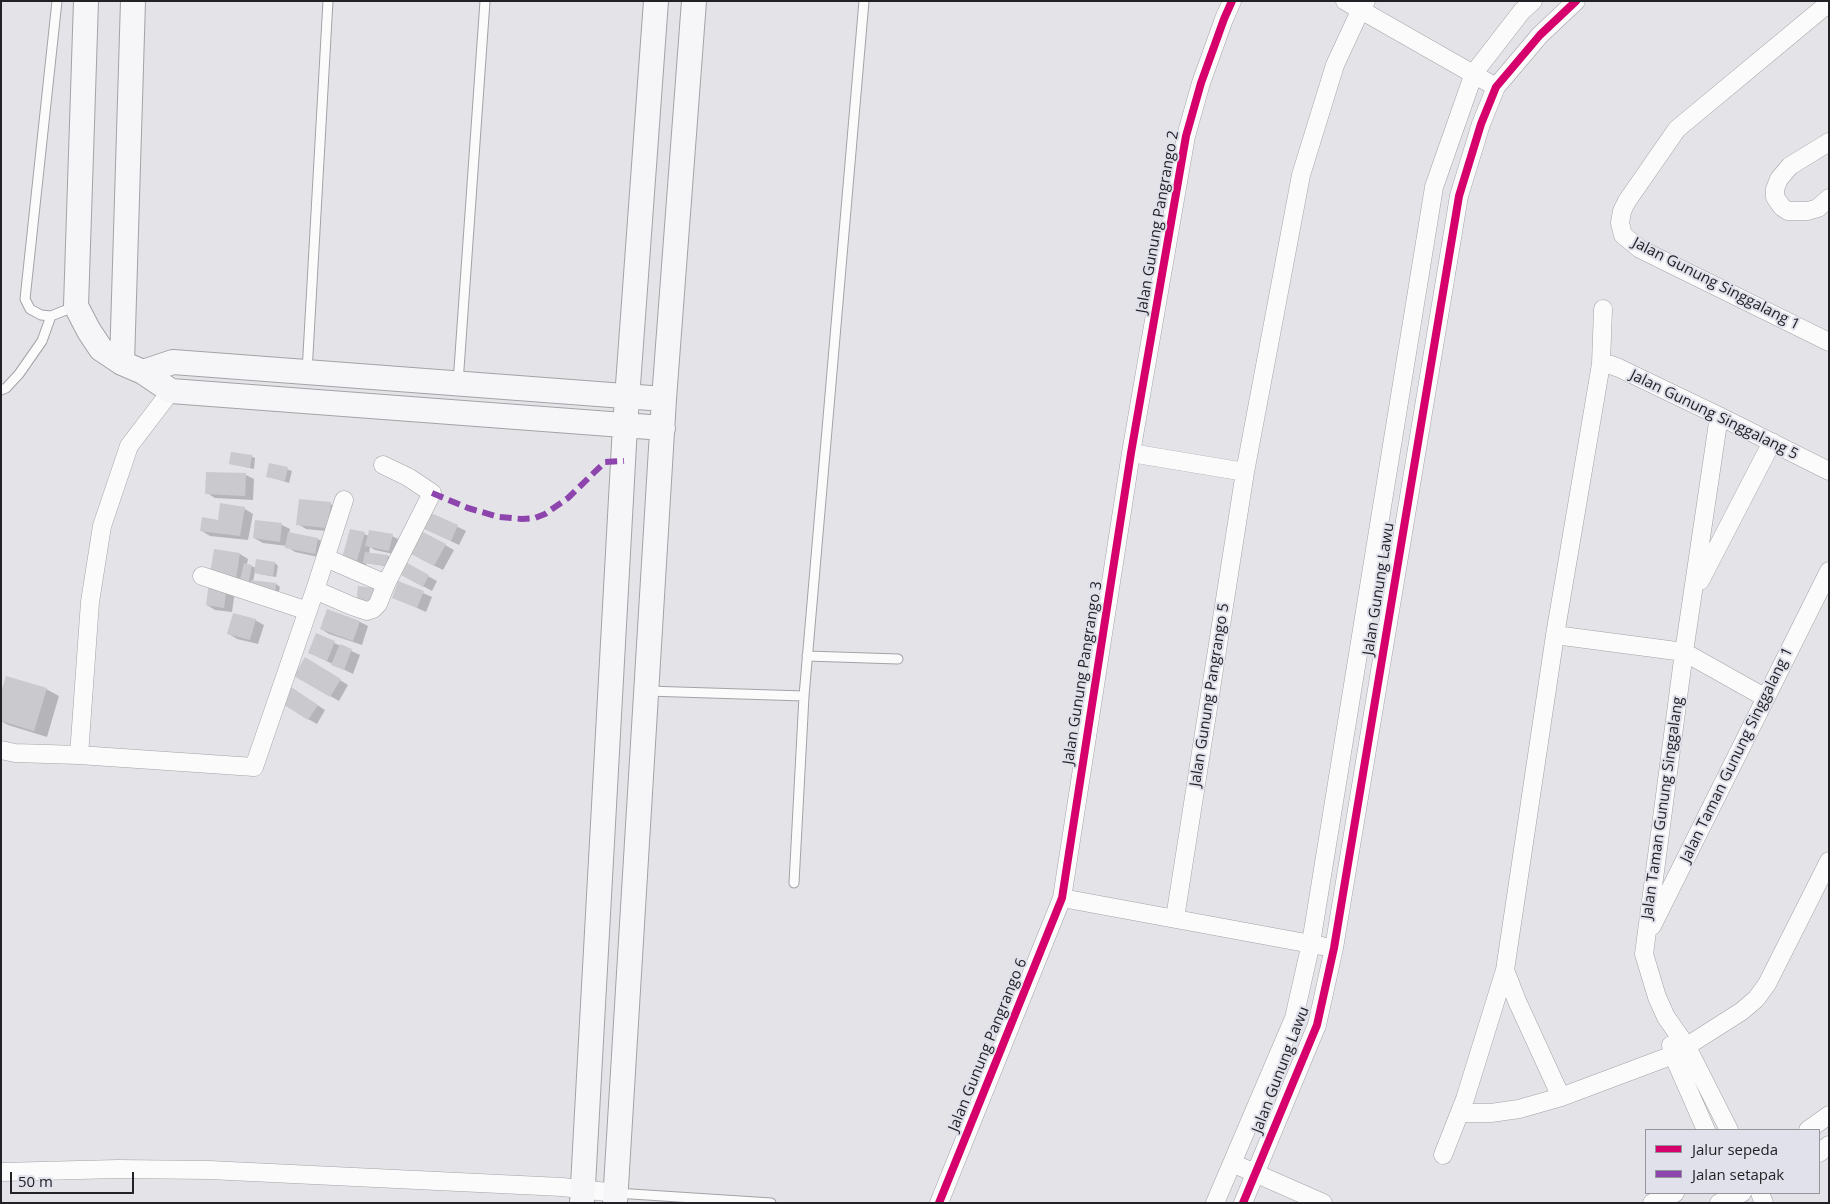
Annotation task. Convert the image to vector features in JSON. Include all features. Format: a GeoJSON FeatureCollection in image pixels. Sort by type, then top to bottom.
{"type":"FeatureCollection","features":[{"type":"Feature","properties":{"kind":"street"},"geometry":{"type":"LineString","coordinates":[[86,1],[76,306],[101,349],[171,391],[663,428]]}},
{"type":"Feature","properties":{"kind":"street"},"geometry":{"type":"LineString","coordinates":[[132,367],[133,1]]}},
{"type":"Feature","properties":{"kind":"street"},"geometry":{"type":"LineString","coordinates":[[583,1196],[625,426],[656,1]]}},
{"type":"Feature","properties":{"kind":"street"},"geometry":{"type":"LineString","coordinates":[[1,1172],[118,1169],[209,1170],[615,1198],[664,399],[694,1]]}},
{"type":"Feature","properties":{"kind":"street","name":"Jalan Gunung Pangrango 2"},"geometry":{"type":"LineString","coordinates":[[1132,453],[1186,136],[1201,83],[1232,1]]}},
{"type":"Feature","properties":{"kind":"street"},"geometry":{"type":"LineString","coordinates":[[1345,1],[1363,6],[1496,87]]}},
{"type":"Feature","properties":{"kind":"street","name":"Jalan Gunung Lawu"},"geometry":{"type":"LineString","coordinates":[[1217,1198],[1294,1018],[1311,943],[1434,187],[1474,74],[1522,11],[1533,1]]}},
{"type":"Feature","properties":{"kind":"street","name":"Jalan Gunung Lawu"},"geometry":{"type":"LineString","coordinates":[[1243,1203],[1317,1025],[1334,948],[1459,196],[1481,124],[1496,87],[1540,35],[1576,1]]}},
{"type":"Feature","properties":{"kind":"street","name":"Jalan Gunung Singgalang 1"},"geometry":{"type":"LineString","coordinates":[[1829,3],[1677,129],[1627,201],[1620,223],[1623,235],[1640,249],[1829,342]]}},
{"type":"Feature","properties":{"kind":"street"},"geometry":{"type":"LineString","coordinates":[[1132,453],[1245,472],[1301,175],[1336,65],[1363,6]]}},
{"type":"Feature","properties":{"kind":"street"},"geometry":{"type":"LineString","coordinates":[[1829,142],[1790,166],[1779,179],[1775,189],[1775,197],[1782,207],[1788,211],[1813,210],[1829,198]]}},
{"type":"Feature","properties":{"kind":"street"},"geometry":{"type":"LineString","coordinates":[[1443,1155],[1460,1114],[1505,970],[1556,635],[1601,364],[1603,309]]}},
{"type":"Feature","properties":{"kind":"street"},"geometry":{"type":"LineString","coordinates":[[132,367],[173,362],[664,399]]}},
{"type":"Feature","properties":{"kind":"street","name":"Jalan Gunung Singgalang 5"},"geometry":{"type":"LineString","coordinates":[[1601,364],[1611,365],[1828,468]]}},
{"type":"Feature","properties":{"kind":"street"},"geometry":{"type":"LineString","coordinates":[[79,755],[90,602],[102,526],[128,446],[171,391]]}},
{"type":"Feature","properties":{"kind":"street","name":"Jalan Taman Gunung Singgalang"},"geometry":{"type":"LineString","coordinates":[[1706,1129],[1680,1051],[1647,967],[1644,954],[1684,652],[1719,416]]}},
{"type":"Feature","properties":{"kind":"street","name":"Jalan Taman Gunung Singgalang"},"geometry":{"type":"LineString","coordinates":[[1692,595],[1772,442]]}},
{"type":"Feature","properties":{"kind":"street","name":"Jalan Gunung Pangrango 3"},"geometry":{"type":"LineString","coordinates":[[1062,898],[1132,453]]}},
{"type":"Feature","properties":{"kind":"street"},"geometry":{"type":"LineString","coordinates":[[315,590],[367,611],[373,609],[378,604],[386,584],[432,493],[408,477],[383,465]]}},
{"type":"Feature","properties":{"kind":"street","name":"Jalan Gunung Pangrango 5"},"geometry":{"type":"LineString","coordinates":[[1175,918],[1245,472]]}},
{"type":"Feature","properties":{"kind":"street"},"geometry":{"type":"LineString","coordinates":[[1,750],[15,753],[79,755],[254,767],[344,500]]}},
{"type":"Feature","properties":{"kind":"street"},"geometry":{"type":"LineString","coordinates":[[326,558],[386,584]]}},
{"type":"Feature","properties":{"kind":"street","name":"Jalan Taman Gunung Singgalang 1"},"geometry":{"type":"LineString","coordinates":[[1645,940],[1829,571]]}},
{"type":"Feature","properties":{"kind":"street"},"geometry":{"type":"LineString","coordinates":[[202,576],[308,611]]}},
{"type":"Feature","properties":{"kind":"street"},"geometry":{"type":"LineString","coordinates":[[1556,635],[1684,652],[1766,698]]}},
{"type":"Feature","properties":{"kind":"street"},"geometry":{"type":"LineString","coordinates":[[1460,1114],[1491,1113],[1519,1109],[1561,1096],[1680,1051],[1742,1011],[1756,999],[1768,984],[1829,861]]}},
{"type":"Feature","properties":{"kind":"street"},"geometry":{"type":"LineString","coordinates":[[1062,898],[1334,948]]}},
{"type":"Feature","properties":{"kind":"street","name":"Jalan Gunung Pangrango 6"},"geometry":{"type":"LineString","coordinates":[[939,1203],[1062,898]]}},
{"type":"Feature","properties":{"kind":"street"},"geometry":{"type":"LineString","coordinates":[[1505,970],[1517,1001],[1561,1096]]}},
{"type":"Feature","properties":{"kind":"street","name":"Jalan Taman Gunung Singgalang"},"geometry":{"type":"LineString","coordinates":[[1680,1051],[1728,1129]]}},
{"type":"Feature","properties":{"kind":"street"},"geometry":{"type":"LineString","coordinates":[[1809,1129],[1829,1115]]}},
{"type":"Feature","properties":{"kind":"street"},"geometry":{"type":"LineString","coordinates":[[1232,1163],[1323,1203]]}},
{"type":"Feature","properties":{"kind":"street"},"geometry":{"type":"LineString","coordinates":[[1652,1203],[1673,1194]]}},
{"type":"Feature","properties":{"kind":"street"},"geometry":{"type":"LineString","coordinates":[[1217,1198],[1243,1203]]}},
{"type":"Feature","properties":{"kind":"lane"},"geometry":{"type":"LineString","coordinates":[[57,1],[25,299],[30,309],[41,315],[51,316],[76,306]]}},
{"type":"Feature","properties":{"kind":"lane"},"geometry":{"type":"LineString","coordinates":[[307,373],[328,1]]}},
{"type":"Feature","properties":{"kind":"lane"},"geometry":{"type":"LineString","coordinates":[[458,383],[485,1]]}},
{"type":"Feature","properties":{"kind":"lane"},"geometry":{"type":"LineString","coordinates":[[794,883],[807,656],[864,1]]}},
{"type":"Feature","properties":{"kind":"lane"},"geometry":{"type":"LineString","coordinates":[[1,390],[6,388],[19,374],[42,341],[51,316]]}},
{"type":"Feature","properties":{"kind":"lane"},"geometry":{"type":"LineString","coordinates":[[807,656],[898,659]]}},
{"type":"Feature","properties":{"kind":"lane"},"geometry":{"type":"LineString","coordinates":[[646,691],[804,696]]}},
{"type":"Feature","properties":{"kind":"lane"},"geometry":{"type":"LineString","coordinates":[[615,1198],[771,1203]]}},
{"type":"Feature","properties":{"kind":"building"},"geometry":{"type":"Polygon","coordinates":[[[231,452],[252,455],[250,468],[229,464],[231,452]]]}},
{"type":"Feature","properties":{"kind":"building"},"geometry":{"type":"Polygon","coordinates":[[[269,463],[288,467],[285,481],[266,477],[269,463]]]}},
{"type":"Feature","properties":{"kind":"building"},"geometry":{"type":"Polygon","coordinates":[[[206,472],[246,473],[245,496],[205,494],[206,472]]]}},
{"type":"Feature","properties":{"kind":"building"},"geometry":{"type":"Polygon","coordinates":[[[299,499],[331,502],[328,528],[296,525],[299,499]]]}},
{"type":"Feature","properties":{"kind":"building"},"geometry":{"type":"Polygon","coordinates":[[[220,503],[245,507],[240,536],[200,531],[202,517],[218,520],[220,503]]]}},
{"type":"Feature","properties":{"kind":"building"},"geometry":{"type":"Polygon","coordinates":[[[431,513],[458,525],[451,541],[424,529],[431,513]]]}},
{"type":"Feature","properties":{"kind":"building"},"geometry":{"type":"Polygon","coordinates":[[[255,520],[282,523],[280,542],[253,538],[255,520]]]}},
{"type":"Feature","properties":{"kind":"building"},"geometry":{"type":"Polygon","coordinates":[[[350,529],[365,532],[357,561],[342,558],[350,529]]]}},
{"type":"Feature","properties":{"kind":"building"},"geometry":{"type":"Polygon","coordinates":[[[369,530],[393,534],[389,551],[365,546],[369,530]]]}},
{"type":"Feature","properties":{"kind":"building"},"geometry":{"type":"Polygon","coordinates":[[[421,531],[446,544],[434,566],[409,553],[421,531]]]}},
{"type":"Feature","properties":{"kind":"building"},"geometry":{"type":"Polygon","coordinates":[[[288,532],[318,538],[315,554],[285,548],[288,532]]]}},
{"type":"Feature","properties":{"kind":"building"},"geometry":{"type":"Polygon","coordinates":[[[214,549],[240,553],[236,579],[210,574],[214,549]]]}},
{"type":"Feature","properties":{"kind":"building"},"geometry":{"type":"Polygon","coordinates":[[[365,552],[388,555],[387,566],[363,563],[365,552]]]}},
{"type":"Feature","properties":{"kind":"building"},"geometry":{"type":"Polygon","coordinates":[[[256,559],[275,562],[273,576],[254,573],[256,559]]]}},
{"type":"Feature","properties":{"kind":"building"},"geometry":{"type":"Polygon","coordinates":[[[244,563],[252,565],[248,586],[239,584],[244,563]]]}},
{"type":"Feature","properties":{"kind":"building"},"geometry":{"type":"Polygon","coordinates":[[[407,563],[429,575],[423,587],[401,575],[407,563]]]}},
{"type":"Feature","properties":{"kind":"building"},"geometry":{"type":"Polygon","coordinates":[[[251,580],[276,583],[275,594],[250,590],[251,580]]]}},
{"type":"Feature","properties":{"kind":"building"},"geometry":{"type":"Polygon","coordinates":[[[398,581],[424,591],[417,608],[392,598],[398,581]]]}},
{"type":"Feature","properties":{"kind":"building"},"geometry":{"type":"Polygon","coordinates":[[[209,582],[227,585],[224,608],[206,605],[209,582]]]}},
{"type":"Feature","properties":{"kind":"building"},"geometry":{"type":"Polygon","coordinates":[[[358,586],[374,588],[372,606],[356,605],[358,586]]]}},
{"type":"Feature","properties":{"kind":"building"},"geometry":{"type":"Polygon","coordinates":[[[327,609],[360,621],[353,641],[320,629],[327,609]]]}},
{"type":"Feature","properties":{"kind":"building"},"geometry":{"type":"Polygon","coordinates":[[[233,613],[256,619],[250,640],[227,634],[233,613]]]}},
{"type":"Feature","properties":{"kind":"building"},"geometry":{"type":"Polygon","coordinates":[[[316,633],[335,641],[327,661],[308,653],[316,633]]]}},
{"type":"Feature","properties":{"kind":"building"},"geometry":{"type":"Polygon","coordinates":[[[340,644],[352,649],[344,670],[331,665],[340,644]]]}},
{"type":"Feature","properties":{"kind":"building"},"geometry":{"type":"Polygon","coordinates":[[[305,657],[341,679],[330,697],[294,676],[305,657]]]}},
{"type":"Feature","properties":{"kind":"building"},"geometry":{"type":"Polygon","coordinates":[[[6,676],[47,688],[34,731],[1,721],[1,692],[6,676]]]}},
{"type":"Feature","properties":{"kind":"building"},"geometry":{"type":"Polygon","coordinates":[[[291,687],[318,705],[308,720],[281,703],[291,687]]]}},
{"type":"Feature","properties":{"kind":"marked path"},"geometry":{"type":"LineString","coordinates":[[432,493],[468,508],[499,517],[535,518],[545,514],[568,498],[605,462],[624,461]]}},
{"type":"Feature","properties":{"kind":"cycle path"},"geometry":{"type":"LineString","coordinates":[[939,1203],[1062,898],[1131,453],[1186,136],[1201,83],[1232,1]]}},
{"type":"Feature","properties":{"kind":"cycle path"},"geometry":{"type":"LineString","coordinates":[[1243,1203],[1317,1025],[1334,948],[1459,196],[1481,124],[1496,87],[1540,35],[1576,1]]}}]}
